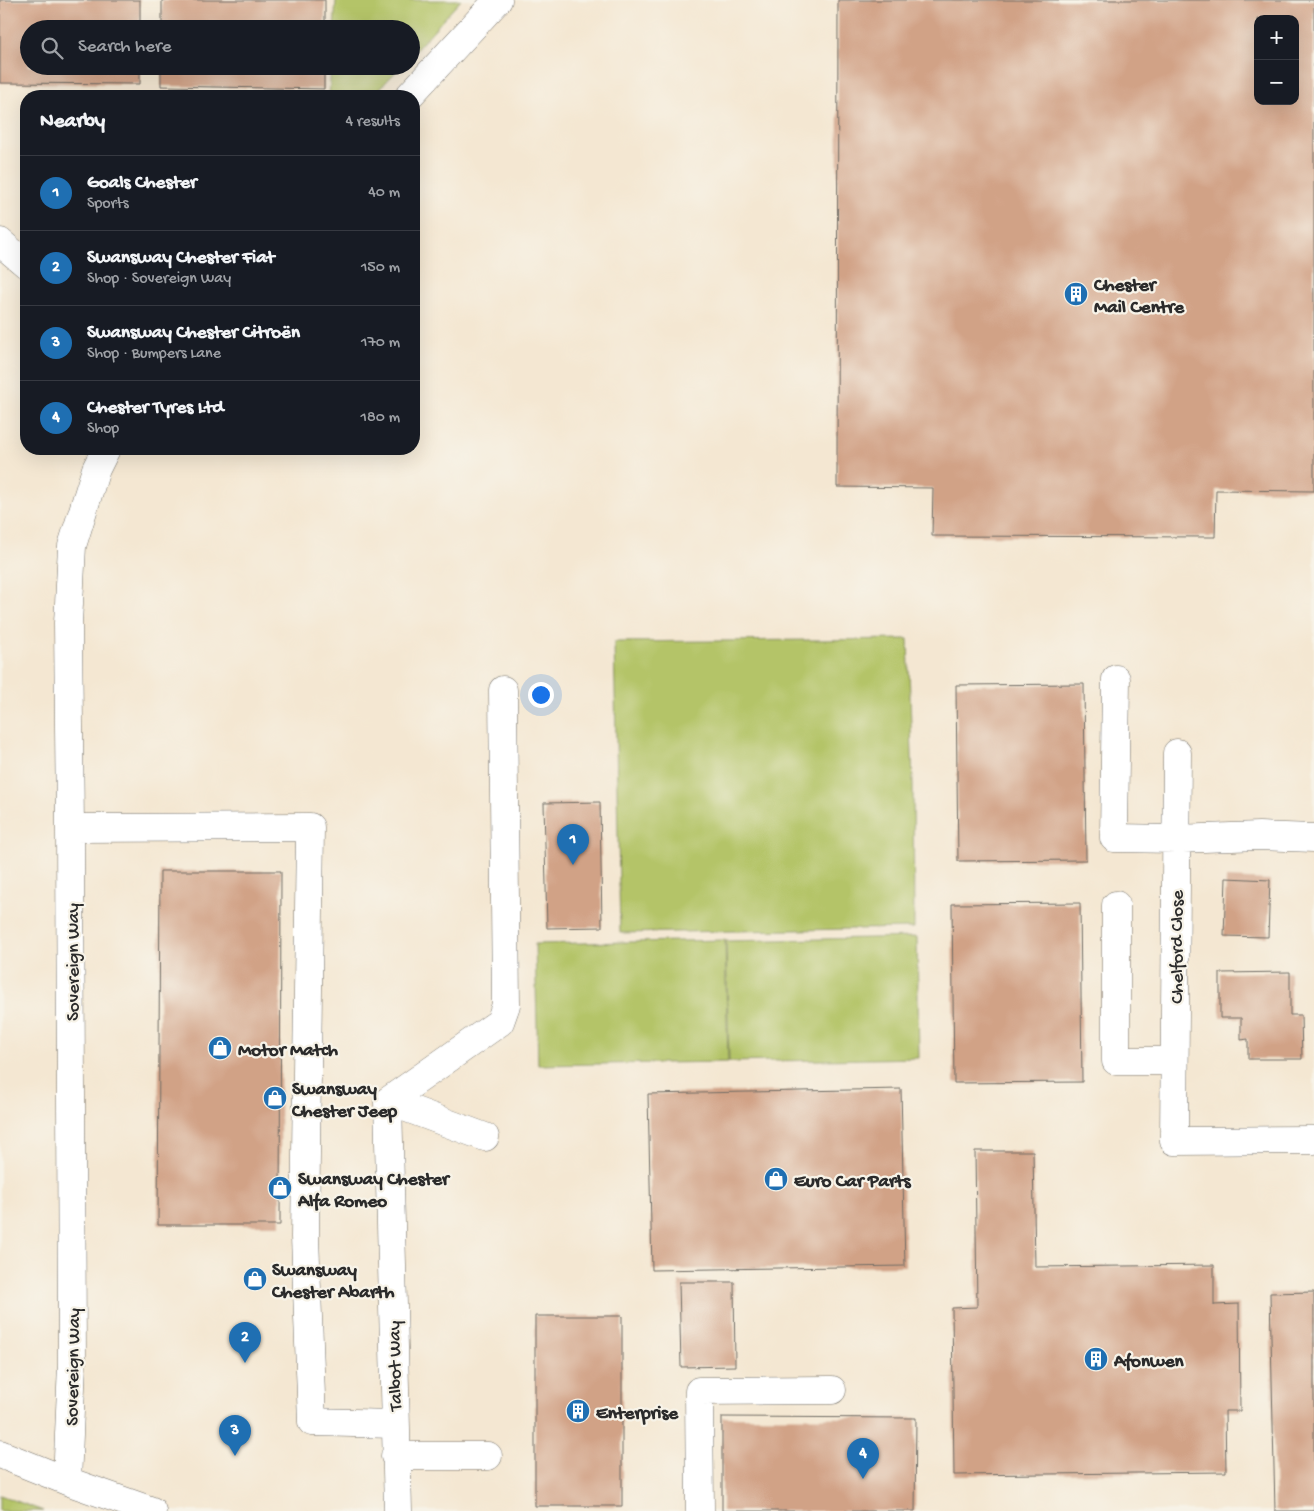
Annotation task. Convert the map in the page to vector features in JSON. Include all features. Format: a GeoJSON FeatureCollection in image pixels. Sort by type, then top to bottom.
{"type":"FeatureCollection","features":[{"type":"Feature","properties":{"kind":"street"},"geometry":{"type":"LineString","coordinates":[[415,90],[498,0]]}},
{"type":"Feature","properties":{"kind":"street"},"geometry":{"type":"LineString","coordinates":[[0,242],[20,259]]}},
{"type":"Feature","properties":{"kind":"street","name":"Sovereign Way"},"geometry":{"type":"LineString","coordinates":[[67,1481],[72,1364],[68,623],[72,546],[96,469],[103,455]]}},
{"type":"Feature","properties":{"kind":"street"},"geometry":{"type":"LineString","coordinates":[[1116,679],[1114,838],[1176,839],[1259,836],[1314,838]]}},
{"type":"Feature","properties":{"kind":"street"},"geometry":{"type":"LineString","coordinates":[[388,1101],[500,1022],[506,1006],[503,690]]}},
{"type":"Feature","properties":{"kind":"street","name":"Chelford Close"},"geometry":{"type":"LineString","coordinates":[[1177,753],[1174,1141],[1314,1140]]}},
{"type":"Feature","properties":{"kind":"street"},"geometry":{"type":"LineString","coordinates":[[70,828],[310,827],[305,1237],[312,1422],[394,1424]]}},
{"type":"Feature","properties":{"kind":"street"},"geometry":{"type":"LineString","coordinates":[[1116,905],[1116,1061],[1174,1061]]}},
{"type":"Feature","properties":{"kind":"street"},"geometry":{"type":"LineString","coordinates":[[388,1101],[485,1136]]}},
{"type":"Feature","properties":{"kind":"street","name":"Talbot Way"},"geometry":{"type":"LineString","coordinates":[[388,1101],[394,1424],[398,1511]]}},
{"type":"Feature","properties":{"kind":"street"},"geometry":{"type":"LineString","coordinates":[[700,1511],[699,1391],[832,1390]]}},
{"type":"Feature","properties":{"kind":"street"},"geometry":{"type":"LineString","coordinates":[[0,1454],[67,1481],[152,1511]]}},
{"type":"Feature","properties":{"kind":"street"},"geometry":{"type":"LineString","coordinates":[[395,1456],[488,1456]]}},
{"type":"Feature","properties":{"kind":"green space"},"geometry":{"type":"Polygon","coordinates":[[[336,0],[461,0],[420,45],[420,20],[335,20],[336,0]]]}},
{"type":"Feature","properties":{"kind":"green space"},"geometry":{"type":"Polygon","coordinates":[[[330,75],[393,75],[379,90],[329,90],[330,75]]]}},
{"type":"Feature","properties":{"kind":"green space"},"geometry":{"type":"Polygon","coordinates":[[[908,639],[913,783],[914,928],[620,933],[614,642],[908,639]]]}},
{"type":"Feature","properties":{"kind":"green space"},"geometry":{"type":"Polygon","coordinates":[[[917,937],[919,1058],[729,1062],[726,941],[917,937]]]}},
{"type":"Feature","properties":{"kind":"green space"},"geometry":{"type":"Polygon","coordinates":[[[725,940],[728,1062],[538,1065],[535,944],[725,940]]]}},
{"type":"Feature","properties":{"kind":"green space"},"geometry":{"type":"Polygon","coordinates":[[[0,1495],[43,1511],[0,1511],[0,1495]]]}},
{"type":"Feature","properties":{"kind":"building"},"geometry":{"type":"Polygon","coordinates":[[[0,0],[140,0],[140,20],[20,20],[20,75],[140,75],[140,84],[0,83],[0,0]]]}},
{"type":"Feature","properties":{"kind":"building"},"geometry":{"type":"Polygon","coordinates":[[[162,0],[325,0],[325,20],[162,20],[162,0]]]}},
{"type":"Feature","properties":{"kind":"building","name":"Chester Mail Centre"},"geometry":{"type":"Polygon","coordinates":[[[838,0],[1314,0],[1314,491],[1216,490],[1215,537],[932,536],[933,488],[837,487],[838,0]]]}},
{"type":"Feature","properties":{"kind":"building"},"geometry":{"type":"Polygon","coordinates":[[[161,75],[324,75],[324,89],[161,86],[161,75]]]}},
{"type":"Feature","properties":{"kind":"building"},"geometry":{"type":"Polygon","coordinates":[[[1084,684],[1086,860],[958,861],[956,685],[1084,684]]]}},
{"type":"Feature","properties":{"kind":"building"},"geometry":{"type":"Polygon","coordinates":[[[600,802],[602,927],[547,928],[544,803],[600,802]]]}},
{"type":"Feature","properties":{"kind":"building","name":"Motor Match"},"geometry":{"type":"Polygon","coordinates":[[[160,871],[281,871],[280,1225],[158,1225],[160,871]]]}},
{"type":"Feature","properties":{"kind":"building"},"geometry":{"type":"Polygon","coordinates":[[[1226,878],[1270,880],[1268,937],[1224,936],[1226,878]]]}},
{"type":"Feature","properties":{"kind":"building"},"geometry":{"type":"Polygon","coordinates":[[[1080,903],[1082,1082],[954,1083],[952,904],[1080,903]]]}},
{"type":"Feature","properties":{"kind":"building"},"geometry":{"type":"Polygon","coordinates":[[[1290,972],[1290,1015],[1301,1015],[1302,1059],[1248,1059],[1248,1039],[1241,1040],[1241,1018],[1220,1018],[1220,973],[1290,972]]]}},
{"type":"Feature","properties":{"kind":"building","name":"Euro Car Parts"},"geometry":{"type":"Polygon","coordinates":[[[901,1089],[905,1266],[652,1270],[648,1094],[901,1089]]]}},
{"type":"Feature","properties":{"kind":"building","name":"Afonwen"},"geometry":{"type":"Polygon","coordinates":[[[975,1151],[1033,1151],[1035,1267],[1214,1265],[1214,1305],[1239,1304],[1240,1411],[1225,1411],[1226,1472],[954,1475],[952,1308],[977,1307],[975,1151]]]}},
{"type":"Feature","properties":{"kind":"building"},"geometry":{"type":"Polygon","coordinates":[[[679,1282],[734,1282],[735,1366],[681,1367],[679,1282]]]}},
{"type":"Feature","properties":{"kind":"building"},"geometry":{"type":"Polygon","coordinates":[[[1314,1292],[1314,1511],[1275,1511],[1270,1293],[1314,1292]]]}},
{"type":"Feature","properties":{"kind":"building","name":"Enterprise"},"geometry":{"type":"Polygon","coordinates":[[[535,1316],[622,1316],[622,1506],[535,1506],[535,1316]]]}},
{"type":"Feature","properties":{"kind":"building"},"geometry":{"type":"Polygon","coordinates":[[[722,1417],[916,1418],[915,1511],[722,1511],[722,1417]]]}},
{"type":"Feature","properties":{"kind":"place","name":"Chester Mail Centre"},"geometry":{"type":"Point","coordinates":[1076,294]}},
{"type":"Feature","properties":{"kind":"place","name":"Goals Chester"},"geometry":{"type":"Point","coordinates":[573,865]}},
{"type":"Feature","properties":{"kind":"place","name":"Motor Match"},"geometry":{"type":"Point","coordinates":[220,1048]}},
{"type":"Feature","properties":{"kind":"place","name":"Swansway Chester Jeep"},"geometry":{"type":"Point","coordinates":[275,1098]}},
{"type":"Feature","properties":{"kind":"place","name":"Euro Car Parts"},"geometry":{"type":"Point","coordinates":[776,1179]}},
{"type":"Feature","properties":{"kind":"place","name":"Swansway Chester Alfa Romeo"},"geometry":{"type":"Point","coordinates":[280,1188]}},
{"type":"Feature","properties":{"kind":"place","name":"Swansway Chester Abarth"},"geometry":{"type":"Point","coordinates":[255,1279]}},
{"type":"Feature","properties":{"kind":"place","name":"Afonwen"},"geometry":{"type":"Point","coordinates":[1096,1359]}},
{"type":"Feature","properties":{"kind":"place","name":"Swansway Chester Fiat"},"geometry":{"type":"Point","coordinates":[245,1363]}},
{"type":"Feature","properties":{"kind":"place","name":"Enterprise"},"geometry":{"type":"Point","coordinates":[578,1411]}},
{"type":"Feature","properties":{"kind":"place","name":"Swansway Chester Citroën"},"geometry":{"type":"Point","coordinates":[235,1456]}},
{"type":"Feature","properties":{"kind":"place","name":"Chester Tyres Ltd"},"geometry":{"type":"Point","coordinates":[863,1479]}}]}
